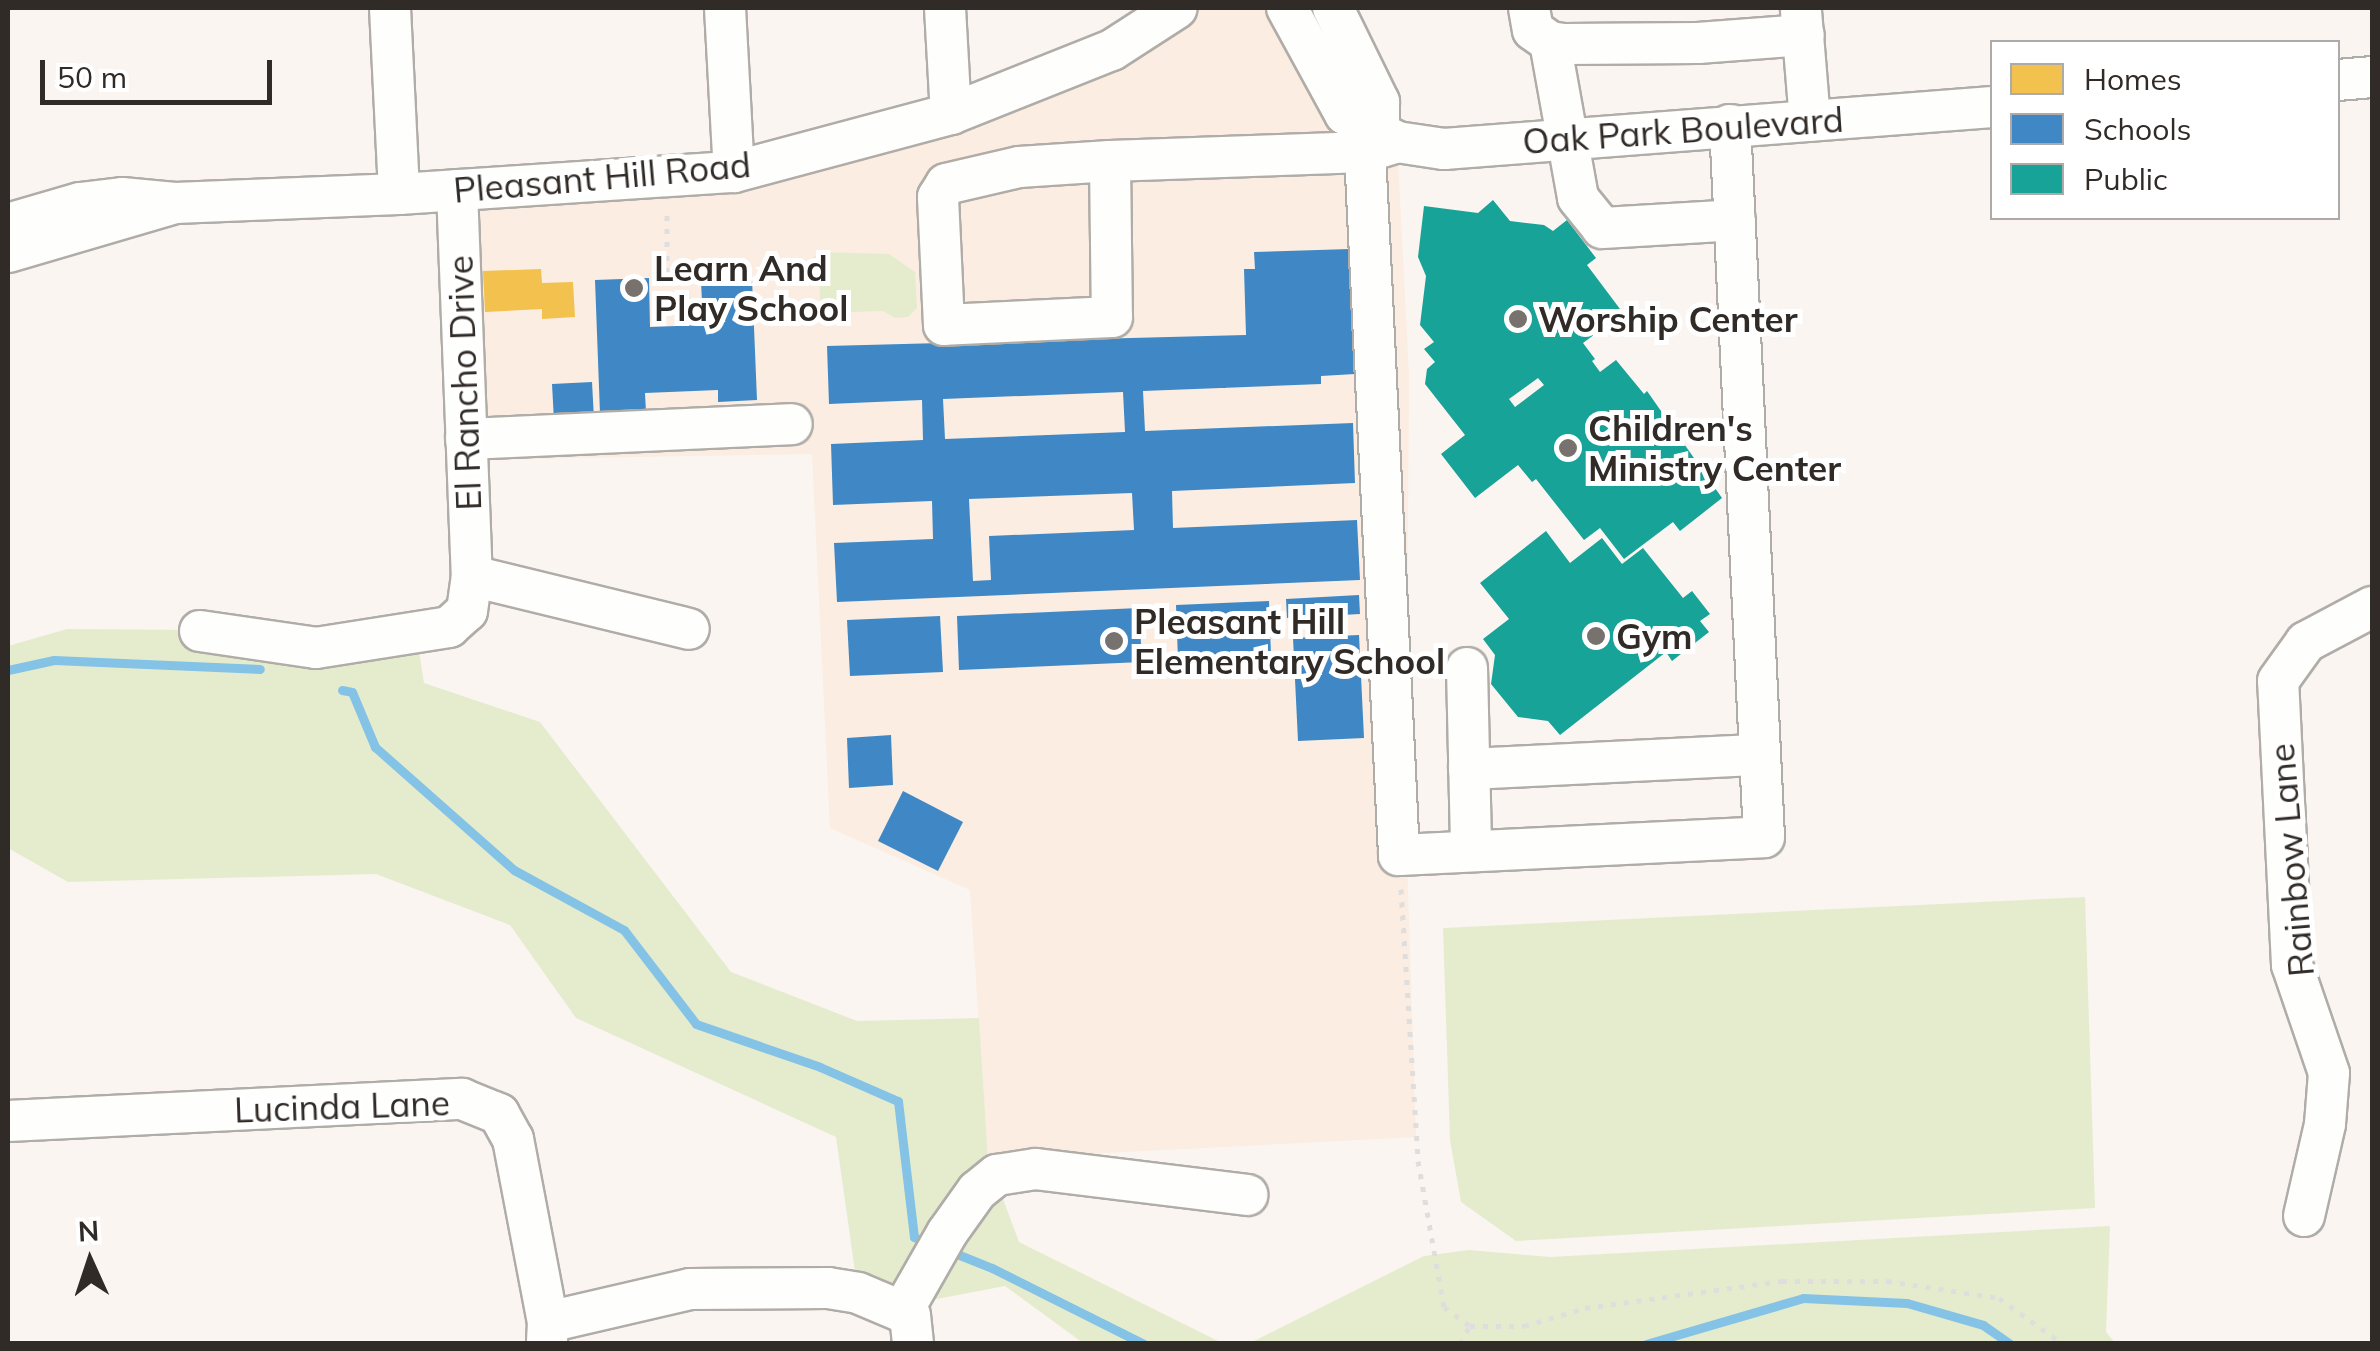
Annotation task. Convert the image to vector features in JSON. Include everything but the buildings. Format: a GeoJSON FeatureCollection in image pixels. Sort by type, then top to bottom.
{"type":"FeatureCollection","features":[{"type":"Feature","properties":{"kind":"street"},"geometry":{"type":"LineString","coordinates":[[390,8],[399,194]]}},
{"type":"Feature","properties":{"kind":"street"},"geometry":{"type":"LineString","coordinates":[[725,8],[734,172]]}},
{"type":"Feature","properties":{"kind":"street"},"geometry":{"type":"LineString","coordinates":[[945,8],[951,114]]}},
{"type":"Feature","properties":{"kind":"street","name":"Pleasant Hill Road"},"geometry":{"type":"LineString","coordinates":[[8,224],[80,202],[122,198],[176,203],[399,194],[734,172],[951,114],[1112,50],[1177,8]]}},
{"type":"Feature","properties":{"kind":"street","name":"Oak Park Boulevard"},"geometry":{"type":"LineString","coordinates":[[1287,8],[1346,114],[1380,141],[1444,149],[1990,107]]}},
{"type":"Feature","properties":{"kind":"street"},"geometry":{"type":"LineString","coordinates":[[1332,8],[1379,102],[1400,854],[1764,837],[1730,125]]}},
{"type":"Feature","properties":{"kind":"street"},"geometry":{"type":"LineString","coordinates":[[1529,8],[1533,30],[1550,42],[1698,43],[1802,21],[1810,121]]}},
{"type":"Feature","properties":{"kind":"street"},"geometry":{"type":"LineString","coordinates":[[1550,42],[1578,198],[1602,228],[1734,220]]}},
{"type":"Feature","properties":{"kind":"street"},"geometry":{"type":"LineString","coordinates":[[2340,80],[2372,77]]}},
{"type":"Feature","properties":{"kind":"street"},"geometry":{"type":"LineString","coordinates":[[1110,161],[1112,317],[944,325],[938,208],[946,184],[1019,167],[1380,141]]}},
{"type":"Feature","properties":{"kind":"street","name":"El Rancho Drive"},"geometry":{"type":"LineString","coordinates":[[458,190],[472,576]]}},
{"type":"Feature","properties":{"kind":"street","name":"Pleasant Hill Road"},"geometry":{"type":"LineString","coordinates":[[8,252],[176,203]]}},
{"type":"Feature","properties":{"kind":"street"},"geometry":{"type":"LineString","coordinates":[[466,440],[792,424]]}},
{"type":"Feature","properties":{"kind":"street"},"geometry":{"type":"LineString","coordinates":[[200,631],[316,648],[449,627],[467,611],[472,576],[688,629]]}},
{"type":"Feature","properties":{"kind":"street","name":"Rainbow Lane"},"geometry":{"type":"LineString","coordinates":[[2304,1216],[2325,1124],[2329,1073],[2292,964],[2278,681],[2306,642],[2372,607]]}},
{"type":"Feature","properties":{"kind":"street"},"geometry":{"type":"LineString","coordinates":[[1467,668],[1471,851]]}},
{"type":"Feature","properties":{"kind":"street"},"geometry":{"type":"LineString","coordinates":[[1469,769],[1760,756]]}},
{"type":"Feature","properties":{"kind":"street","name":"Lucinda Lane"},"geometry":{"type":"LineString","coordinates":[[8,1122],[462,1099],[499,1114],[513,1139],[547,1333]]}},
{"type":"Feature","properties":{"kind":"street"},"geometry":{"type":"LineString","coordinates":[[547,1333],[690,1288],[828,1288],[858,1293],[908,1328],[940,1245],[976,1191],[998,1175],[1036,1168],[1247,1195]]}},
{"type":"Feature","properties":{"kind":"path"},"geometry":{"type":"LineString","coordinates":[[667,286],[664,212],[696,208],[692,175]]}},
{"type":"Feature","properties":{"kind":"path"},"geometry":{"type":"LineString","coordinates":[[1400,854],[1418,1161],[1444,1307],[1470,1326],[1524,1326],[1585,1308],[1782,1281],[1887,1281],[1999,1298],[2063,1344]]}},
{"type":"Feature","properties":{"kind":"path"},"geometry":{"type":"LineString","coordinates":[[1460,1344],[1470,1326]]}},
{"type":"Feature","properties":{"kind":"shaded area","name":"Pleasant Hill Elementary School"},"geometry":{"type":"Polygon","coordinates":[[[1177,8],[1287,8],[1397,142],[1409,374],[1406,829],[1416,1137],[988,1159],[970,890],[830,828],[812,454],[465,460],[466,193],[572,182],[951,113],[1177,8]]]}},
{"type":"Feature","properties":{"kind":"green space"},"geometry":{"type":"Polygon","coordinates":[[[820,252],[889,254],[915,272],[917,308],[908,317],[895,318],[883,311],[821,313],[819,280],[809,269],[809,261],[820,252]]]}},
{"type":"Feature","properties":{"kind":"green space"},"geometry":{"type":"Polygon","coordinates":[[[67,629],[416,632],[424,683],[540,722],[731,972],[857,1021],[979,1018],[988,1159],[1019,1242],[1222,1343],[1083,1343],[1005,1286],[916,1303],[858,1293],[836,1137],[576,1018],[510,925],[376,874],[68,882],[8,848],[8,646],[67,629]]]}},
{"type":"Feature","properties":{"kind":"green space"},"geometry":{"type":"Polygon","coordinates":[[[2085,897],[2095,1208],[1516,1241],[1461,1202],[1450,1140],[1443,928],[2085,897]]]}},
{"type":"Feature","properties":{"kind":"green space"},"geometry":{"type":"Polygon","coordinates":[[[2110,1226],[2106,1332],[2115,1343],[1250,1343],[1424,1256],[1469,1250],[1550,1257],[2110,1226]]]}},
{"type":"Feature","properties":{"kind":"waterway"},"geometry":{"type":"LineString","coordinates":[[8,670],[54,660],[260,669]]}},
{"type":"Feature","properties":{"kind":"waterway"},"geometry":{"type":"LineString","coordinates":[[342,690],[352,692],[375,747],[514,870],[624,930],[696,1024],[820,1067],[898,1101],[914,1237],[927,1243]]}},
{"type":"Feature","properties":{"kind":"waterway"},"geometry":{"type":"LineString","coordinates":[[947,1250],[992,1268],[1144,1344]]}},
{"type":"Feature","properties":{"kind":"waterway"},"geometry":{"type":"LineString","coordinates":[[1646,1344],[1803,1298],[1907,1303],[1983,1325],[2010,1344]]}},
{"type":"Feature","properties":{"kind":"place","name":"Learn And Play School"},"geometry":{"type":"Point","coordinates":[634,288]}},
{"type":"Feature","properties":{"kind":"place","name":"Worship Center"},"geometry":{"type":"Point","coordinates":[1518,319]}},
{"type":"Feature","properties":{"kind":"place","name":"Children's Ministry Center"},"geometry":{"type":"Point","coordinates":[1568,448]}},
{"type":"Feature","properties":{"kind":"place","name":"Gym"},"geometry":{"type":"Point","coordinates":[1596,636]}},
{"type":"Feature","properties":{"kind":"place","name":"Pleasant Hill Elementary School"},"geometry":{"type":"Point","coordinates":[1114,641]}}]}
